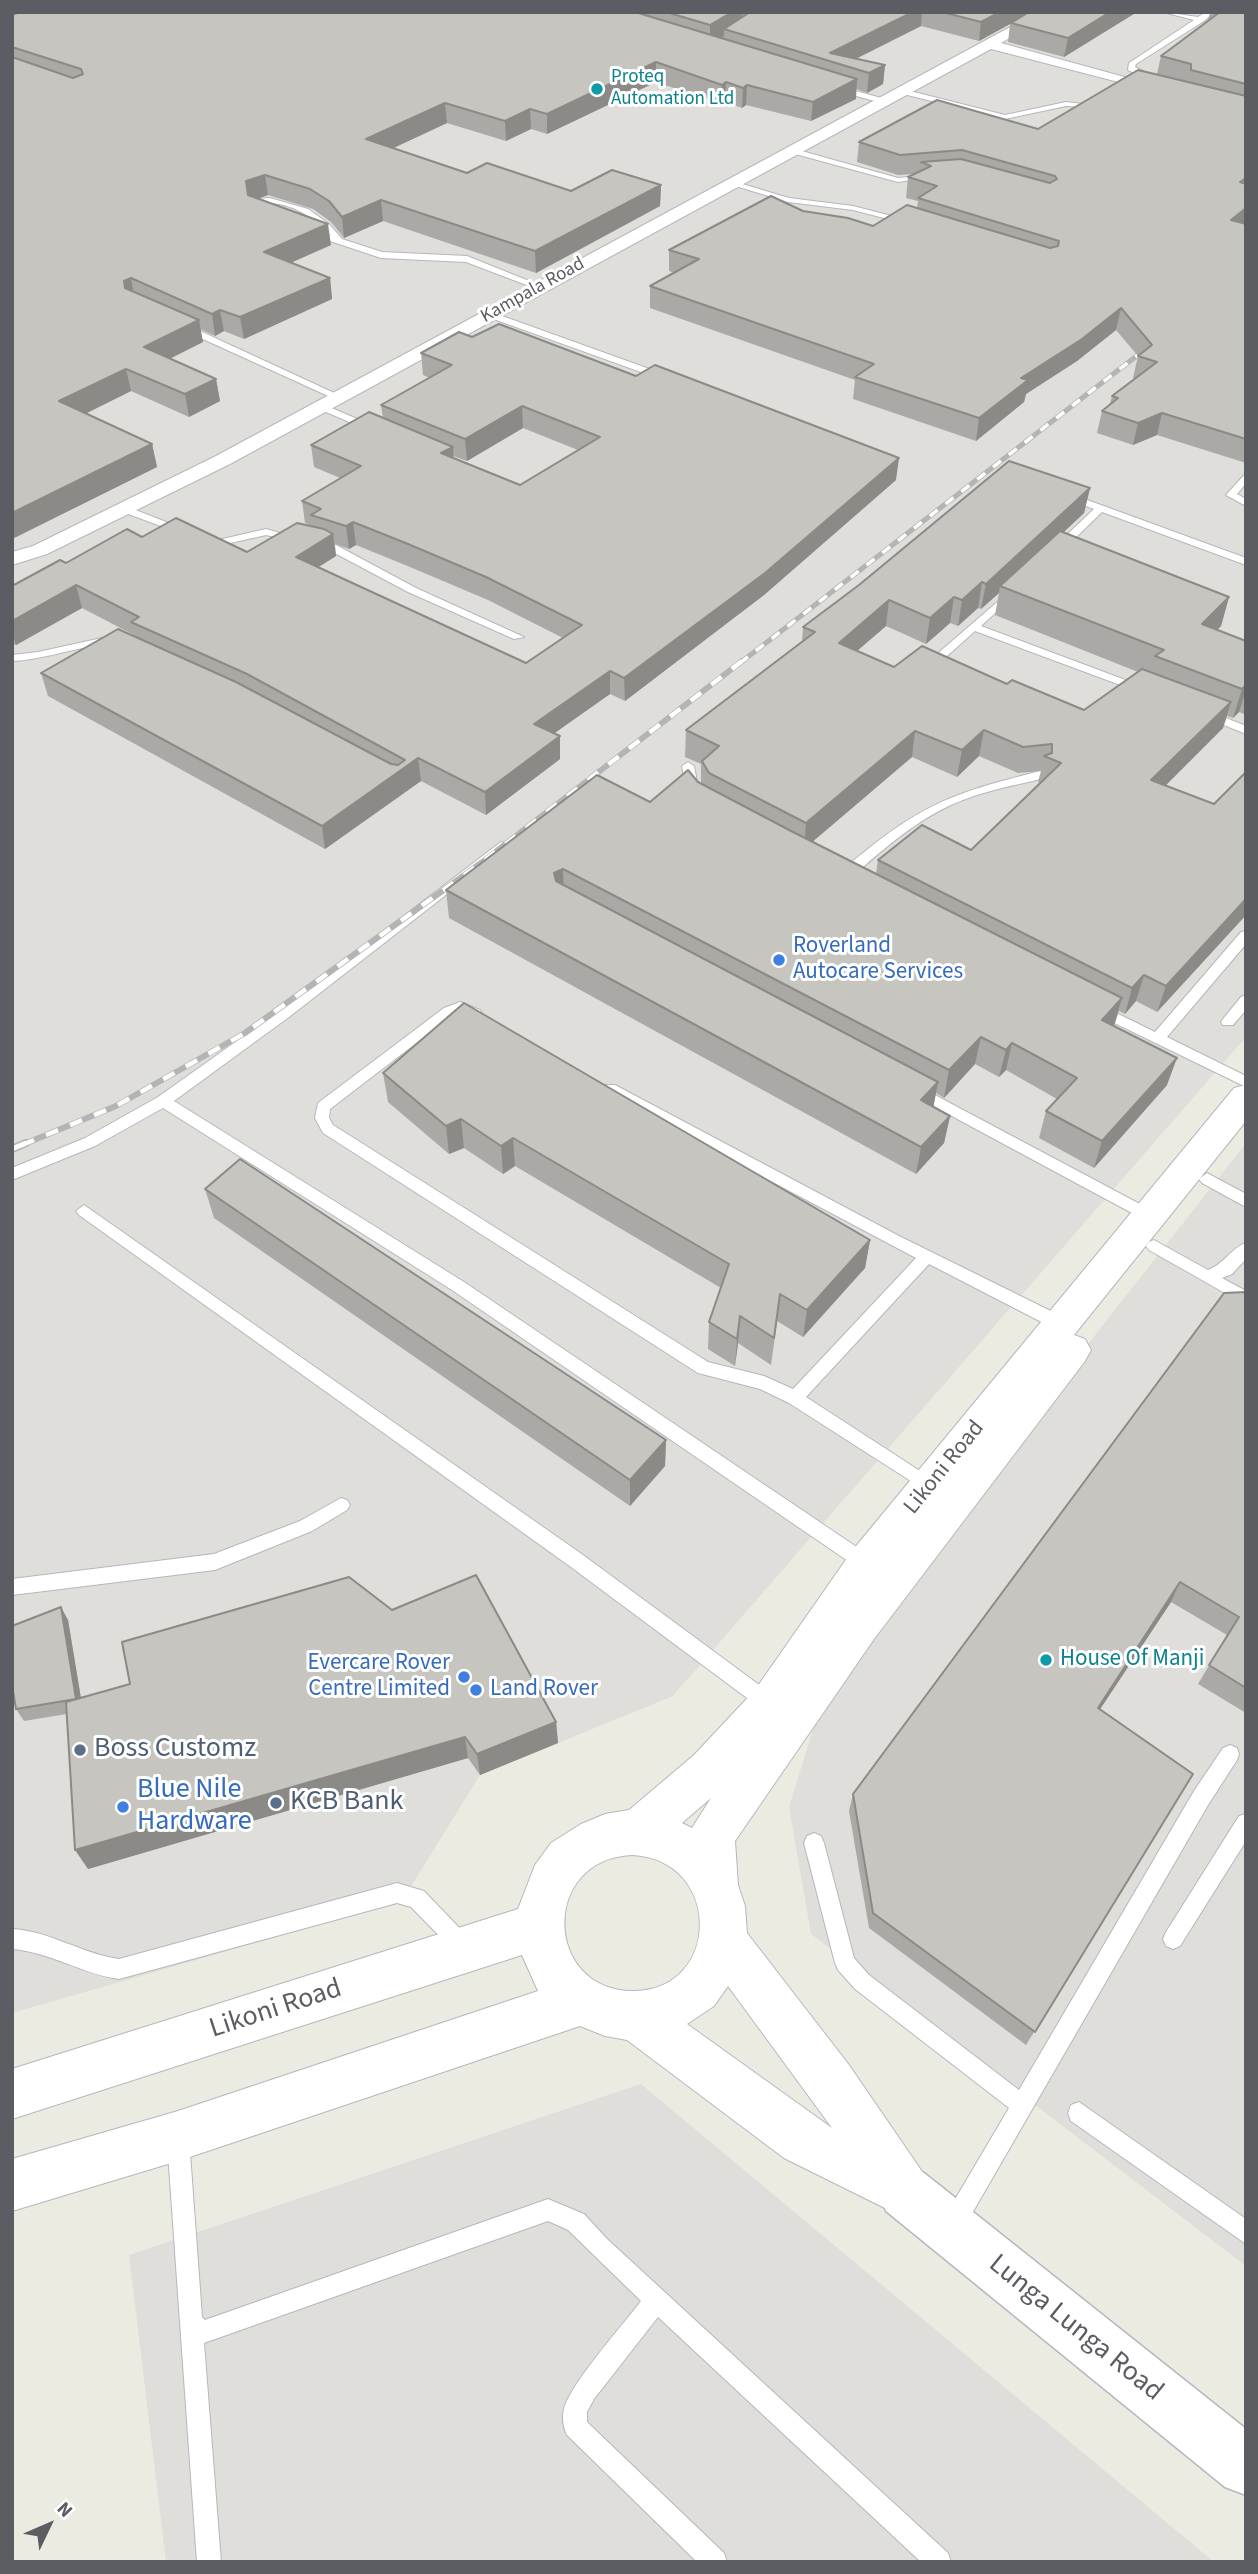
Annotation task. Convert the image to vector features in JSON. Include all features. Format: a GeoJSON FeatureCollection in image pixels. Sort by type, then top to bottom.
{"type":"FeatureCollection","features":[{"type":"Feature","properties":{"kind":"main road","name":"Lunga Lunga Road"},"geometry":{"type":"LineString","coordinates":[[905,2192],[1246,2466]]}},
{"type":"Feature","properties":{"kind":"street","name":"Kampala Road"},"geometry":{"type":"LineString","coordinates":[[12,559],[124,509],[322,407],[989,44],[1041,13]]}},
{"type":"Feature","properties":{"kind":"street"},"geometry":{"type":"LineString","coordinates":[[989,44],[1175,89]]}},
{"type":"Feature","properties":{"kind":"street","name":"Likoni Road"},"geometry":{"type":"LineString","coordinates":[[715,1885],[712,1835],[859,1625],[1151,1231],[1246,1097]]}},
{"type":"Feature","properties":{"kind":"street","name":"Likoni Road"},"geometry":{"type":"LineString","coordinates":[[638,1832],[710,1770],[770,1704],[867,1564],[1061,1324],[1151,1231],[1207,1179],[1246,1129]]}},
{"type":"Feature","properties":{"kind":"street"},"geometry":{"type":"LineString","coordinates":[[638,1832],[672,1841],[692,1854],[715,1885],[723,1912],[723,1940],[713,1969],[694,1993],[668,2010],[638,2018],[617,2016],[581,2001],[559,1981],[550,1964],[540,1926],[543,1901],[552,1877],[569,1857],[601,1838],[638,1832]]}},
{"type":"Feature","properties":{"kind":"street","name":"Likoni Road"},"geometry":{"type":"LineString","coordinates":[[12,2094],[540,1926]]}},
{"type":"Feature","properties":{"kind":"street","name":"Lunga Lunga Road"},"geometry":{"type":"LineString","coordinates":[[723,1940],[831,2083],[905,2192]]}},
{"type":"Feature","properties":{"kind":"street"},"geometry":{"type":"LineString","coordinates":[[12,2185],[178,2136],[581,2001]]}},
{"type":"Feature","properties":{"kind":"street","name":"Lunga Lunga Road"},"geometry":{"type":"LineString","coordinates":[[638,2018],[802,2140],[905,2192]]}},
{"type":"Feature","properties":{"kind":"lane"},"geometry":{"type":"LineString","coordinates":[[1166,12],[1202,20]]}},
{"type":"Feature","properties":{"kind":"lane"},"geometry":{"type":"LineString","coordinates":[[1175,89],[1136,74],[1130,68],[1133,63],[1210,13],[1222,16]]}},
{"type":"Feature","properties":{"kind":"lane"},"geometry":{"type":"LineString","coordinates":[[831,86],[882,102]]}},
{"type":"Feature","properties":{"kind":"lane"},"geometry":{"type":"LineString","coordinates":[[902,91],[1005,117],[1019,117],[1064,103],[1088,105]]}},
{"type":"Feature","properties":{"kind":"lane"},"geometry":{"type":"LineString","coordinates":[[792,150],[898,180],[934,176]]}},
{"type":"Feature","properties":{"kind":"lane"},"geometry":{"type":"LineString","coordinates":[[732,182],[787,204],[883,214],[922,226]]}},
{"type":"Feature","properties":{"kind":"lane"},"geometry":{"type":"LineString","coordinates":[[263,215],[255,211],[253,206],[267,200],[279,202],[330,225],[340,243]]}},
{"type":"Feature","properties":{"kind":"lane"},"geometry":{"type":"LineString","coordinates":[[302,229],[381,254],[467,259],[540,287]]}},
{"type":"Feature","properties":{"kind":"lane"},"geometry":{"type":"LineString","coordinates":[[491,315],[671,380]]}},
{"type":"Feature","properties":{"kind":"lane"},"geometry":{"type":"LineString","coordinates":[[169,320],[340,397]]}},
{"type":"Feature","properties":{"kind":"lane"},"geometry":{"type":"LineString","coordinates":[[322,407],[384,433]]}},
{"type":"Feature","properties":{"kind":"lane"},"geometry":{"type":"LineString","coordinates":[[1246,476],[1231,495],[1246,503]]}},
{"type":"Feature","properties":{"kind":"lane"},"geometry":{"type":"LineString","coordinates":[[1051,489],[1246,562]]}},
{"type":"Feature","properties":{"kind":"lane"},"geometry":{"type":"LineString","coordinates":[[1043,563],[1101,508]]}},
{"type":"Feature","properties":{"kind":"lane"},"geometry":{"type":"LineString","coordinates":[[124,509],[218,544],[266,532],[332,547],[412,590],[518,637]]}},
{"type":"Feature","properties":{"kind":"lane"},"geometry":{"type":"LineString","coordinates":[[933,663],[1023,582]]}},
{"type":"Feature","properties":{"kind":"lane"},"geometry":{"type":"LineString","coordinates":[[975,627],[1162,697]]}},
{"type":"Feature","properties":{"kind":"lane"},"geometry":{"type":"LineString","coordinates":[[12,658],[47,656],[107,641],[126,645]]}},
{"type":"Feature","properties":{"kind":"lane"},"geometry":{"type":"LineString","coordinates":[[1198,711],[1246,730]]}},
{"type":"Feature","properties":{"kind":"lane"},"geometry":{"type":"LineString","coordinates":[[688,766],[693,794],[702,804]]}},
{"type":"Feature","properties":{"kind":"lane"},"geometry":{"type":"LineString","coordinates":[[842,878],[901,831],[938,807],[964,796],[1040,775]]}},
{"type":"Feature","properties":{"kind":"lane"},"geometry":{"type":"LineString","coordinates":[[12,1174],[123,1128],[284,1014],[501,846]]}},
{"type":"Feature","properties":{"kind":"lane"},"geometry":{"type":"LineString","coordinates":[[1157,1039],[1246,935]]}},
{"type":"Feature","properties":{"kind":"lane"},"geometry":{"type":"LineString","coordinates":[[1228,1021],[1246,1000]]}},
{"type":"Feature","properties":{"kind":"lane"},"geometry":{"type":"LineString","coordinates":[[1085,1003],[1246,1082]]}},
{"type":"Feature","properties":{"kind":"lane"},"geometry":{"type":"LineString","coordinates":[[491,1022],[469,1009],[449,1011],[323,1107],[322,1118],[328,1129],[704,1368],[764,1383],[795,1398],[931,1487]]}},
{"type":"Feature","properties":{"kind":"lane"},"geometry":{"type":"LineString","coordinates":[[594,1080],[1061,1324]]}},
{"type":"Feature","properties":{"kind":"lane"},"geometry":{"type":"LineString","coordinates":[[907,1086],[1151,1231],[1207,1277],[1246,1299]]}},
{"type":"Feature","properties":{"kind":"lane"},"geometry":{"type":"LineString","coordinates":[[163,1101],[458,1286],[867,1564]]}},
{"type":"Feature","properties":{"kind":"lane"},"geometry":{"type":"LineString","coordinates":[[1207,1179],[1246,1201]]}},
{"type":"Feature","properties":{"kind":"lane"},"geometry":{"type":"LineString","coordinates":[[84,1211],[566,1553],[770,1704]]}},
{"type":"Feature","properties":{"kind":"lane"},"geometry":{"type":"LineString","coordinates":[[1207,1277],[1226,1270],[1246,1249]]}},
{"type":"Feature","properties":{"kind":"lane"},"geometry":{"type":"LineString","coordinates":[[795,1398],[927,1256]]}},
{"type":"Feature","properties":{"kind":"lane"},"geometry":{"type":"LineString","coordinates":[[12,1587],[215,1562],[306,1526],[341,1505]]}},
{"type":"Feature","properties":{"kind":"lane"},"geometry":{"type":"LineString","coordinates":[[951,2230],[1201,1798],[1230,1754]]}},
{"type":"Feature","properties":{"kind":"lane"},"geometry":{"type":"LineString","coordinates":[[1174,1939],[1246,1823]]}},
{"type":"Feature","properties":{"kind":"lane"},"geometry":{"type":"LineString","coordinates":[[814,1843],[845,1963],[862,1982],[1022,2105]]}},
{"type":"Feature","properties":{"kind":"lane"},"geometry":{"type":"LineString","coordinates":[[12,1939],[21,1939],[72,1955],[95,1966],[119,1969],[397,1893],[417,1898],[467,1950]]}},
{"type":"Feature","properties":{"kind":"lane"},"geometry":{"type":"LineString","coordinates":[[1079,2113],[1246,2233]]}},
{"type":"Feature","properties":{"kind":"lane"},"geometry":{"type":"LineString","coordinates":[[178,2136],[209,2562]]}},
{"type":"Feature","properties":{"kind":"lane"},"geometry":{"type":"LineString","coordinates":[[191,2323],[202,2332],[213,2329],[548,2210],[576,2221],[657,2300],[939,2562]]}},
{"type":"Feature","properties":{"kind":"lane"},"geometry":{"type":"LineString","coordinates":[[657,2300],[586,2391],[575,2410],[575,2427],[715,2562]]}},
{"type":"Feature","properties":{"kind":"shaded area"},"geometry":{"type":"Polygon","coordinates":[[[12,12],[1246,12],[1246,1037],[673,1696],[480,1775],[402,1901],[12,2013],[12,12]]]}},
{"type":"Feature","properties":{"kind":"shaded area"},"geometry":{"type":"Polygon","coordinates":[[[1246,1143],[1246,2266],[811,1934],[789,1807],[831,1671],[1246,1143]]]}},
{"type":"Feature","properties":{"kind":"shaded area"},"geometry":{"type":"Polygon","coordinates":[[[641,2084],[1214,2562],[166,2562],[129,2255],[641,2084]]]}},
{"type":"Feature","properties":{"kind":"building"},"geometry":{"type":"Polygon","coordinates":[[[20,12],[635,12],[857,79],[813,102],[747,85],[743,88],[726,82],[722,85],[656,62],[547,114],[530,109],[505,121],[445,103],[366,139],[467,173],[487,163],[571,191],[612,170],[661,185],[535,251],[381,200],[342,217],[329,201],[310,189],[265,175],[246,181],[248,195],[328,224],[264,252],[330,278],[240,317],[220,310],[212,314],[131,278],[124,281],[125,288],[199,320],[144,347],[216,379],[185,394],[126,369],[59,401],[152,444],[12,513],[12,57],[73,78],[83,74],[81,69],[12,47],[12,15],[20,12]]]}},
{"type":"Feature","properties":{"kind":"building"},"geometry":{"type":"Polygon","coordinates":[[[666,12],[732,12],[710,25],[666,12]]]}},
{"type":"Feature","properties":{"kind":"building"},"geometry":{"type":"Polygon","coordinates":[[[750,12],[913,12],[830,53],[885,65],[869,73],[724,29],[750,12]]]}},
{"type":"Feature","properties":{"kind":"building"},"geometry":{"type":"Polygon","coordinates":[[[942,12],[1000,12],[981,22],[942,12]]]}},
{"type":"Feature","properties":{"kind":"building"},"geometry":{"type":"Polygon","coordinates":[[[1029,12],[1110,12],[1068,38],[1011,23],[1029,12]]]}},
{"type":"Feature","properties":{"kind":"building"},"geometry":{"type":"Polygon","coordinates":[[[1220,12],[1246,12],[1246,84],[1191,70],[1191,64],[1161,56],[1220,12]]]}},
{"type":"Feature","properties":{"kind":"building"},"geometry":{"type":"Polygon","coordinates":[[[1138,70],[1246,96],[1246,178],[1240,182],[1246,184],[1246,208],[1231,220],[1246,224],[1246,439],[1162,413],[1138,423],[1102,411],[1118,398],[1112,396],[1157,362],[1138,356],[1152,345],[1121,308],[1082,339],[1021,378],[1028,380],[979,418],[855,377],[874,364],[650,286],[699,259],[669,250],[771,196],[803,211],[848,218],[873,226],[907,205],[1050,248],[1058,246],[1059,241],[918,198],[937,186],[908,177],[931,166],[921,162],[961,159],[1050,183],[1057,179],[1055,176],[962,150],[900,155],[859,142],[937,100],[1038,129],[1138,70]]]}},
{"type":"Feature","properties":{"kind":"building"},"geometry":{"type":"Polygon","coordinates":[[[499,324],[636,376],[655,365],[899,458],[765,573],[624,678],[610,671],[534,724],[560,736],[485,792],[418,758],[322,826],[41,673],[118,629],[236,682],[391,764],[398,765],[405,760],[247,674],[131,622],[139,617],[76,585],[12,621],[12,586],[60,560],[66,563],[127,529],[142,537],[176,518],[247,552],[297,523],[324,529],[333,534],[296,557],[526,663],[582,625],[486,577],[408,544],[353,522],[346,526],[311,515],[321,509],[302,501],[361,466],[311,445],[369,412],[453,447],[441,453],[520,485],[600,437],[522,406],[465,439],[381,405],[452,365],[421,353],[459,332],[472,337],[499,324]]]}},
{"type":"Feature","properties":{"kind":"building"},"geometry":{"type":"Polygon","coordinates":[[[1009,461],[1090,488],[986,584],[982,582],[962,600],[954,597],[930,618],[889,600],[839,643],[894,667],[922,646],[1007,684],[1012,680],[1084,710],[1142,669],[1231,702],[1151,780],[1214,804],[1246,772],[1246,899],[1166,986],[1144,975],[1132,988],[878,860],[922,825],[971,850],[1061,763],[1044,756],[1052,753],[1052,744],[1023,747],[984,730],[962,750],[915,731],[806,823],[709,773],[702,761],[719,746],[686,730],[815,632],[803,627],[859,585],[1009,461]]]}},
{"type":"Feature","properties":{"kind":"building"},"geometry":{"type":"Polygon","coordinates":[[[1060,531],[1229,597],[1202,624],[1246,641],[1246,685],[1242,689],[1155,656],[1164,650],[1000,586],[1060,531]]]}},
{"type":"Feature","properties":{"kind":"building"},"geometry":{"type":"Polygon","coordinates":[[[688,770],[698,782],[793,832],[1122,998],[1102,1020],[1177,1058],[1102,1141],[1046,1111],[1077,1078],[1012,1043],[1006,1050],[981,1037],[949,1070],[563,869],[554,873],[556,881],[938,1082],[921,1100],[950,1116],[921,1147],[446,890],[597,775],[650,802],[688,770]]]}},
{"type":"Feature","properties":{"kind":"building"},"geometry":{"type":"Polygon","coordinates":[[[464,1003],[870,1240],[807,1310],[780,1294],[774,1338],[740,1316],[737,1339],[709,1322],[729,1264],[513,1138],[501,1146],[461,1119],[446,1126],[383,1073],[464,1003]]]}},
{"type":"Feature","properties":{"kind":"building"},"geometry":{"type":"Polygon","coordinates":[[[240,1159],[666,1440],[630,1480],[205,1189],[240,1159]]]}},
{"type":"Feature","properties":{"kind":"building","name":"House Of Manji"},"geometry":{"type":"Polygon","coordinates":[[[1246,1292],[1246,1688],[1209,1665],[1239,1617],[1180,1582],[1098,1708],[1193,1774],[1035,2032],[873,1913],[853,1794],[1224,1293],[1246,1292]]]}},
{"type":"Feature","properties":{"kind":"building"},"geometry":{"type":"Polygon","coordinates":[[[476,1575],[556,1722],[477,1754],[465,1737],[75,1850],[66,1702],[130,1684],[122,1642],[349,1577],[392,1610],[476,1575]]]}},
{"type":"Feature","properties":{"kind":"building"},"geometry":{"type":"Polygon","coordinates":[[[61,1607],[76,1699],[16,1709],[12,1685],[12,1626],[61,1607]]]}},
{"type":"Feature","properties":{"kind":"railway"},"geometry":{"type":"LineString","coordinates":[[740,663],[1152,344]]}},
{"type":"Feature","properties":{"kind":"railway"},"geometry":{"type":"LineString","coordinates":[[22,1145],[116,1106],[245,1033],[481,863],[742,661]]}},
{"type":"Feature","properties":{"kind":"railway"},"geometry":{"type":"LineString","coordinates":[[12,1149],[26,1143]]}},
{"type":"Feature","properties":{"kind":"place","name":"Proteq Automation Ltd"},"geometry":{"type":"Point","coordinates":[597,89]}},
{"type":"Feature","properties":{"kind":"place","name":"Roverland Autocare Services"},"geometry":{"type":"Point","coordinates":[779,960]}},
{"type":"Feature","properties":{"kind":"place","name":"House Of Manji"},"geometry":{"type":"Point","coordinates":[1046,1660]}},
{"type":"Feature","properties":{"kind":"place","name":"Evercare Rover Centre Limited"},"geometry":{"type":"Point","coordinates":[464,1677]}},
{"type":"Feature","properties":{"kind":"place","name":"Land Rover"},"geometry":{"type":"Point","coordinates":[476,1690]}},
{"type":"Feature","properties":{"kind":"place","name":"Boss Customz"},"geometry":{"type":"Point","coordinates":[80,1750]}},
{"type":"Feature","properties":{"kind":"place","name":"KCB Bank"},"geometry":{"type":"Point","coordinates":[276,1803]}},
{"type":"Feature","properties":{"kind":"place","name":"Blue Nile Hardware"},"geometry":{"type":"Point","coordinates":[123,1807]}}]}
